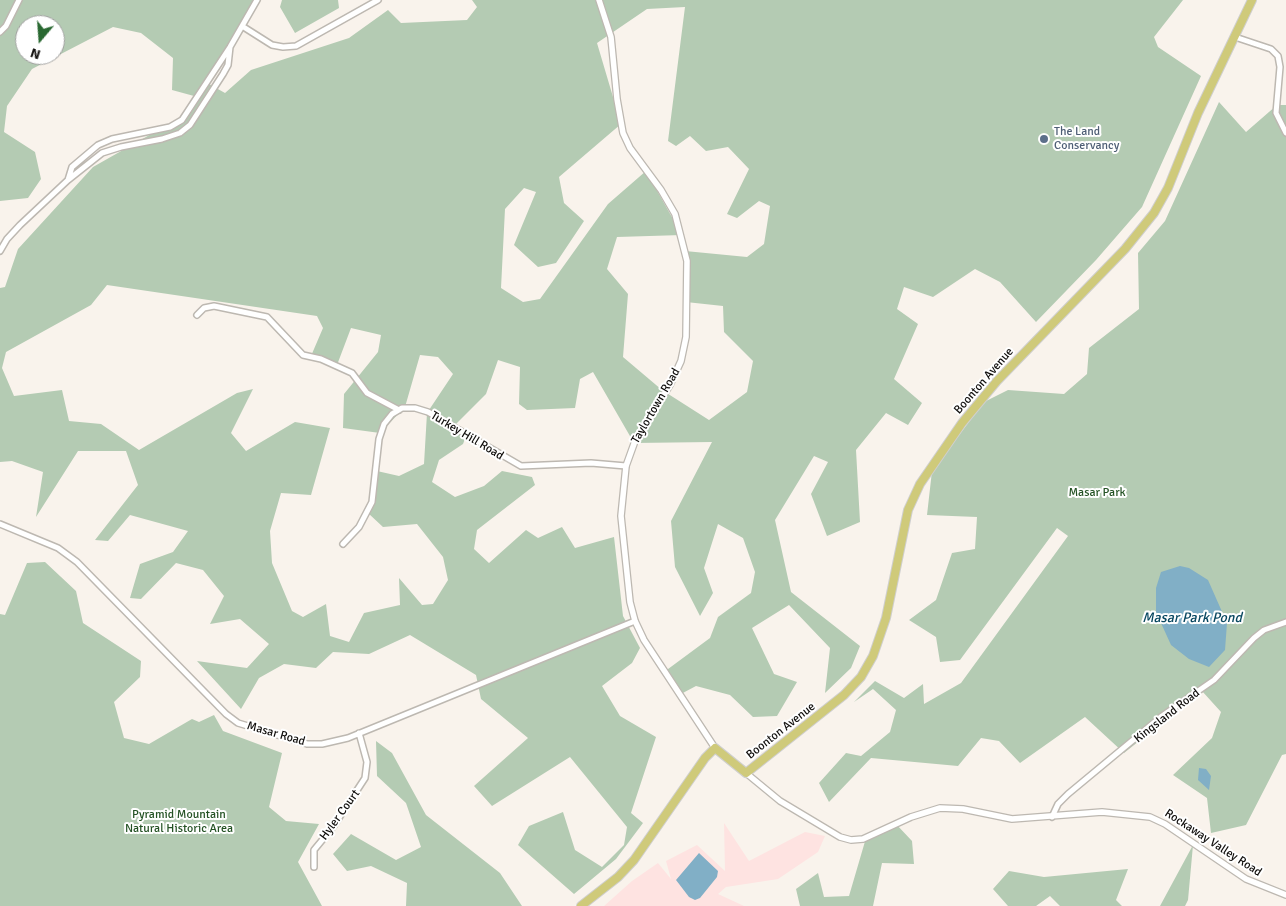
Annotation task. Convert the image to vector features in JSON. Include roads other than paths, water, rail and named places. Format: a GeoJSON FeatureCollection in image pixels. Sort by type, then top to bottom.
{"type":"FeatureCollection","features":[{"type":"Feature","properties":{"kind":"main road","name":"Boonton Avenue"},"geometry":{"type":"LineString","coordinates":[[746,773],[844,695],[861,677],[873,656],[886,618],[908,510],[920,484],[962,423],[997,381],[1108,267],[1147,223],[1168,188],[1198,113],[1252,0]]}},
{"type":"Feature","properties":{"kind":"main road","name":"Rockaway Valley Road"},"geometry":{"type":"LineString","coordinates":[[715,748],[746,773]]}},
{"type":"Feature","properties":{"kind":"main road"},"geometry":{"type":"LineString","coordinates":[[581,906],[618,877],[634,860],[700,765],[715,748]]}},
{"type":"Feature","properties":{"kind":"street"},"geometry":{"type":"LineString","coordinates":[[0,32],[6,26],[19,0]]}},
{"type":"Feature","properties":{"kind":"street"},"geometry":{"type":"LineString","coordinates":[[68,180],[72,167],[94,148],[119,138],[170,127],[186,114],[230,47],[257,0]]}},
{"type":"Feature","properties":{"kind":"street"},"geometry":{"type":"LineString","coordinates":[[242,26],[272,45],[283,47],[296,46],[378,0]]}},
{"type":"Feature","properties":{"kind":"street","name":"Taylortown Road"},"geometry":{"type":"LineString","coordinates":[[598,0],[611,37],[616,100],[623,133],[636,158],[670,203],[679,225],[687,261],[686,337],[681,361],[670,384],[635,441],[626,466],[622,533],[630,602],[635,621],[644,640],[715,748]]}},
{"type":"Feature","properties":{"kind":"street"},"geometry":{"type":"LineString","coordinates":[[1235,37],[1271,49],[1278,56],[1280,67],[1276,113],[1286,134]]}},
{"type":"Feature","properties":{"kind":"street"},"geometry":{"type":"LineString","coordinates":[[0,251],[7,239],[20,225],[68,180],[102,154],[121,147],[162,139],[180,133],[194,119],[223,74],[228,65],[230,47]]}},
{"type":"Feature","properties":{"kind":"street"},"geometry":{"type":"LineString","coordinates":[[186,114],[194,119]]}},
{"type":"Feature","properties":{"kind":"street"},"geometry":{"type":"LineString","coordinates":[[119,138],[121,147]]}},
{"type":"Feature","properties":{"kind":"street"},"geometry":{"type":"LineString","coordinates":[[197,315],[204,308],[214,306],[267,317],[303,355],[321,359],[352,373],[367,393],[399,410],[389,417],[381,431],[374,490],[368,513],[360,528],[343,544]]}},
{"type":"Feature","properties":{"kind":"street","name":"Turkey Hill Road"},"geometry":{"type":"LineString","coordinates":[[399,410],[410,407],[428,412],[521,466],[591,463],[626,466]]}},
{"type":"Feature","properties":{"kind":"street","name":"Masar Road"},"geometry":{"type":"LineString","coordinates":[[0,524],[58,548],[77,562],[221,709],[238,723],[307,744],[336,742],[635,621]]}},
{"type":"Feature","properties":{"kind":"street","name":"Kingsland Road"},"geometry":{"type":"LineString","coordinates":[[1052,817],[1058,804],[1068,794],[1162,716],[1214,680],[1254,638],[1264,630],[1286,622]]}},
{"type":"Feature","properties":{"kind":"street","name":"Hyler Court"},"geometry":{"type":"LineString","coordinates":[[314,867],[314,850],[333,827],[365,778],[367,762],[359,733]]}},
{"type":"Feature","properties":{"kind":"street","name":"Rockaway Valley Road"},"geometry":{"type":"LineString","coordinates":[[746,773],[780,801],[840,836],[851,840],[863,840],[911,817],[940,808],[963,809],[1012,820],[1102,812],[1150,817],[1165,824],[1246,879],[1264,888],[1286,895]]}},
{"type":"Feature","properties":{"kind":"water","name":"Masar Park Pond"},"geometry":{"type":"Polygon","coordinates":[[[1180,566],[1189,568],[1208,580],[1227,623],[1225,650],[1209,667],[1189,659],[1171,645],[1156,612],[1156,588],[1161,572],[1180,566]]]}},
{"type":"Feature","properties":{"kind":"water"},"geometry":{"type":"Polygon","coordinates":[[[1199,768],[1206,769],[1211,776],[1209,790],[1198,780],[1199,768]]]}},
{"type":"Feature","properties":{"kind":"water"},"geometry":{"type":"Polygon","coordinates":[[[699,853],[718,871],[717,877],[700,898],[695,900],[689,897],[676,880],[699,853]]]}},
{"type":"Feature","properties":{"kind":"place","name":"The Land Conservancy"},"geometry":{"type":"Point","coordinates":[1044,139]}},
{"type":"Feature","properties":{"kind":"park label","name":"Masar Park"},"geometry":{"type":"Point","coordinates":[1097,493]}},
{"type":"Feature","properties":{"kind":"park label","name":"Pyramid Mountain Natural Historic Area"},"geometry":{"type":"Point","coordinates":[179,822]}}]}
